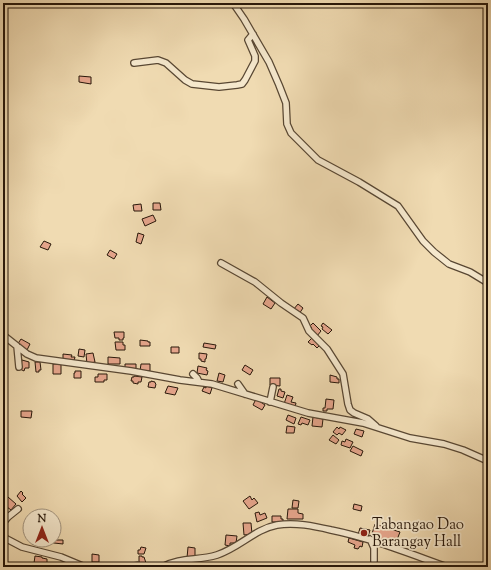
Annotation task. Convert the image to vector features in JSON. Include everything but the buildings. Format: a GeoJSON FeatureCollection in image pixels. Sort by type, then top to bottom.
{"type":"FeatureCollection","features":[{"type":"Feature","properties":{"kind":"street"},"geometry":{"type":"LineString","coordinates":[[233,3],[269,62],[286,103],[287,124],[291,133],[318,160],[359,182],[398,206],[423,241],[434,252],[450,264],[470,272],[488,283]]}},
{"type":"Feature","properties":{"kind":"street"},"geometry":{"type":"LineString","coordinates":[[134,63],[158,60],[166,63],[185,80],[192,84],[219,87],[242,84],[255,61],[255,56],[248,40],[253,34]]}},
{"type":"Feature","properties":{"kind":"street"},"geometry":{"type":"LineString","coordinates":[[221,263],[255,282],[303,318],[309,331],[327,349],[343,374],[350,410],[368,419],[377,427]]}},
{"type":"Feature","properties":{"kind":"street"},"geometry":{"type":"LineString","coordinates":[[3,335],[27,354],[36,358],[212,384],[308,413],[363,422],[410,438],[444,444],[463,450],[488,461]]}},
{"type":"Feature","properties":{"kind":"street"},"geometry":{"type":"LineString","coordinates":[[17,346],[19,367]]}},
{"type":"Feature","properties":{"kind":"street"},"geometry":{"type":"LineString","coordinates":[[192,374],[199,382]]}},
{"type":"Feature","properties":{"kind":"street"},"geometry":{"type":"LineString","coordinates":[[238,384],[244,394]]}},
{"type":"Feature","properties":{"kind":"street"},"geometry":{"type":"LineString","coordinates":[[270,402],[273,387]]}},
{"type":"Feature","properties":{"kind":"street"},"geometry":{"type":"LineString","coordinates":[[3,523],[8,516],[18,509]]}},
{"type":"Feature","properties":{"kind":"street"},"geometry":{"type":"LineString","coordinates":[[162,567],[176,561],[218,555],[263,529],[277,525],[310,525],[370,539],[447,567]]}},
{"type":"Feature","properties":{"kind":"street"},"geometry":{"type":"LineString","coordinates":[[3,537],[22,547],[61,557],[85,567]]}},
{"type":"Feature","properties":{"kind":"street"},"geometry":{"type":"LineString","coordinates":[[370,539],[374,548],[374,562]]}},
{"type":"Feature","properties":{"kind":"place","name":"Tabangao Dao Barangay Hall"},"geometry":{"type":"Point","coordinates":[364,533]}}]}
